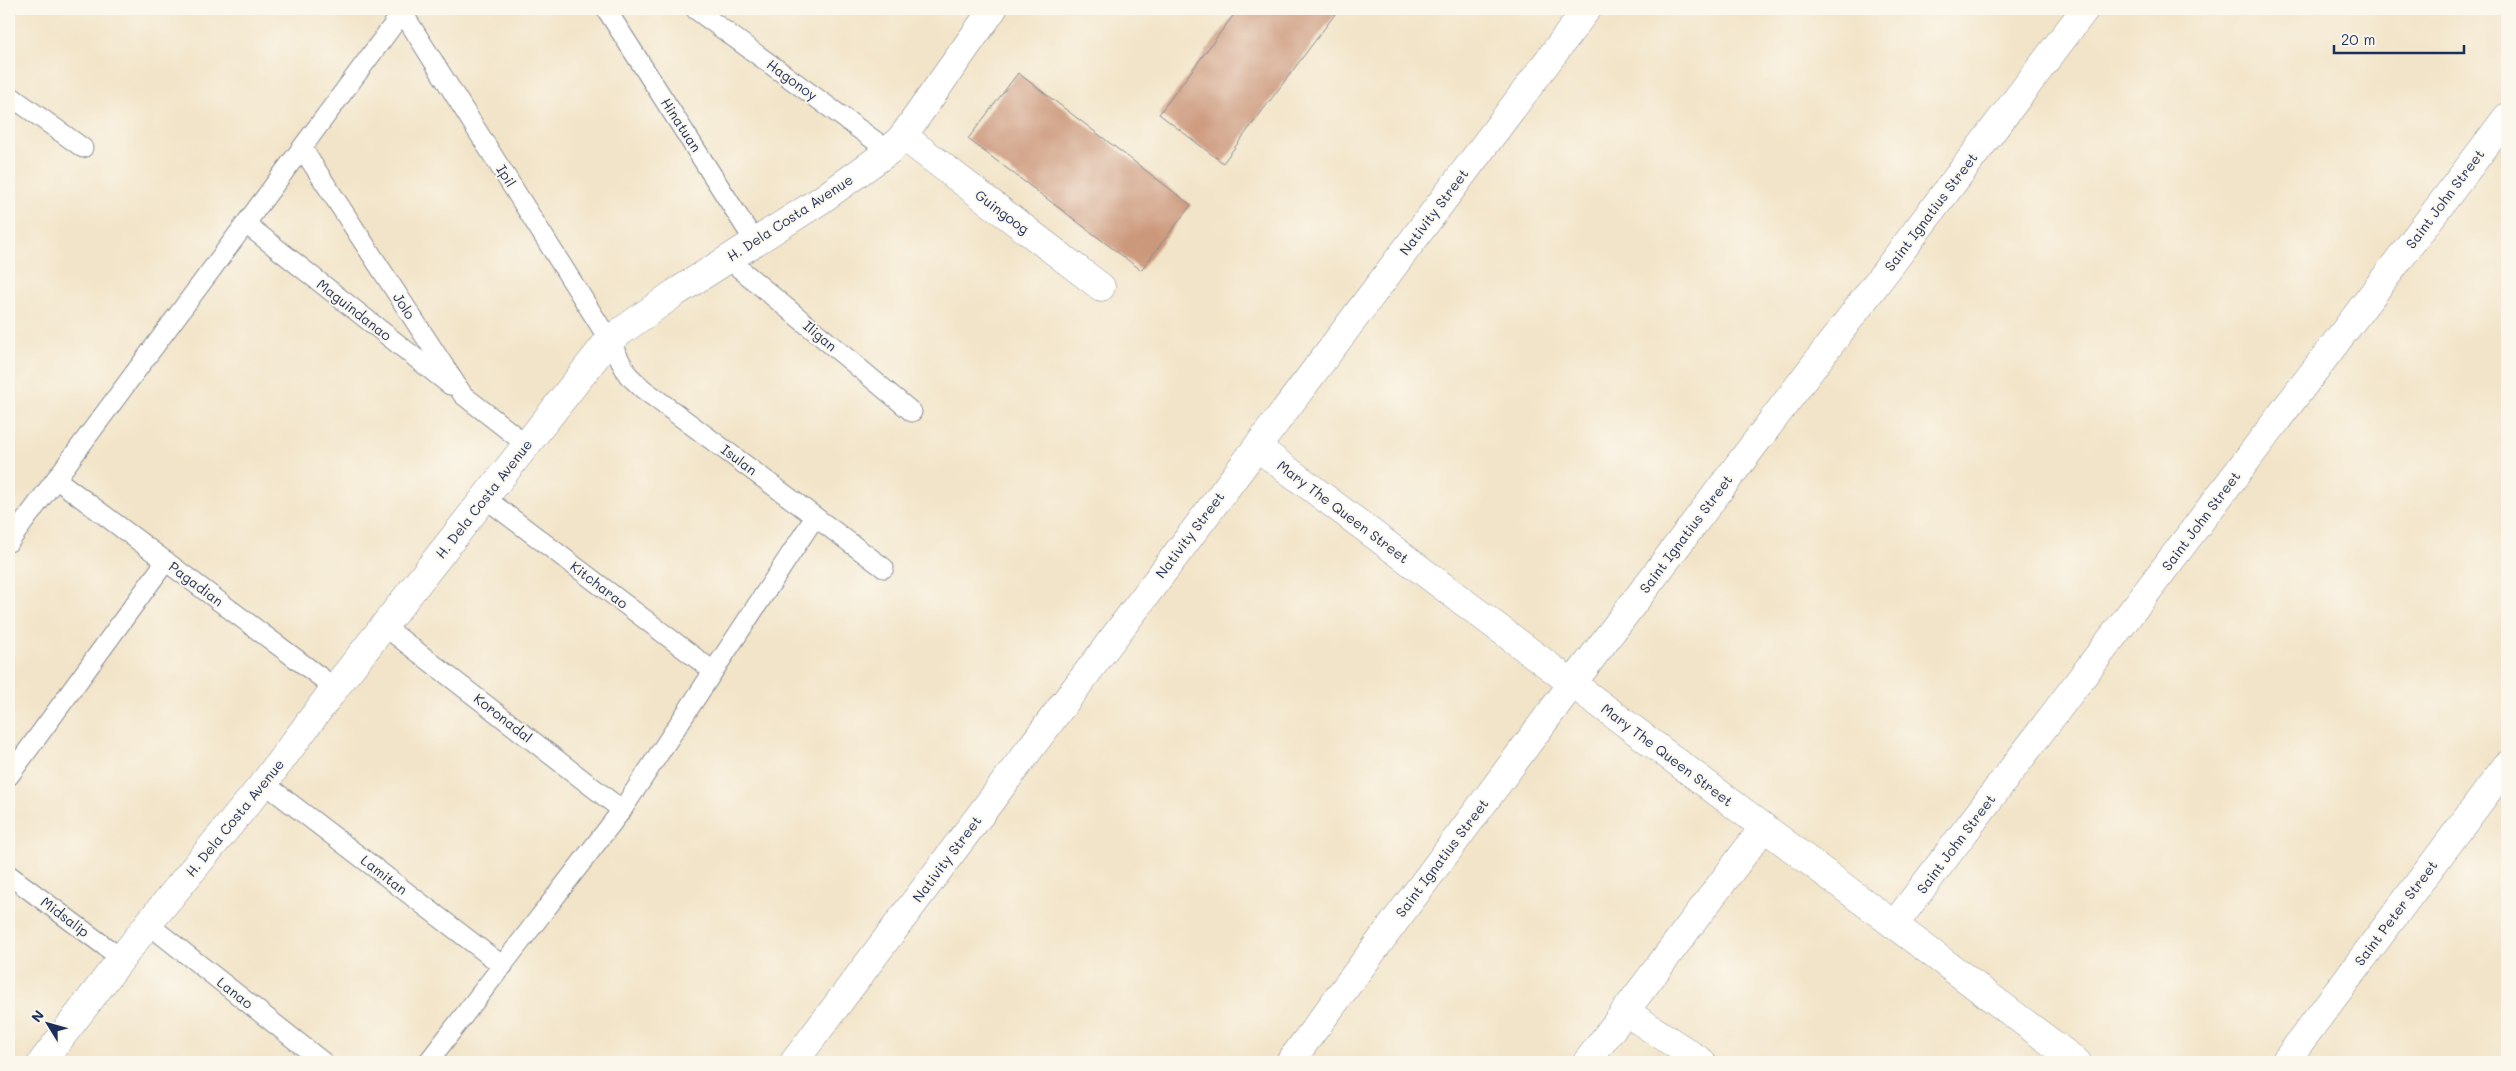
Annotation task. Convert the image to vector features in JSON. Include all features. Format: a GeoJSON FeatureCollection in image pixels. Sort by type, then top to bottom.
{"type":"FeatureCollection","features":[{"type":"Feature","properties":{"kind":"street","name":"H. Dela Costa Avenue"},"geometry":{"type":"LineString","coordinates":[[48,1060],[148,924],[264,783],[335,688],[610,340],[674,293],[821,200],[896,144],[993,9]]}},
{"type":"Feature","properties":{"kind":"street","name":"Nativity Street"},"geometry":{"type":"LineString","coordinates":[[794,1062],[1587,9]]}},
{"type":"Feature","properties":{"kind":"street","name":"Saint Ignatius Street"},"geometry":{"type":"LineString","coordinates":[[1290,1062],[1572,684],[2085,9]]}},
{"type":"Feature","properties":{"kind":"street","name":"Saint John Street"},"geometry":{"type":"LineString","coordinates":[[1894,925],[2507,117]]}},
{"type":"Feature","properties":{"kind":"street","name":"Guingoog"},"geometry":{"type":"LineString","coordinates":[[896,144],[1101,287]]}},
{"type":"Feature","properties":{"kind":"street","name":"Mary The Queen Street"},"geometry":{"type":"LineString","coordinates":[[1257,447],[2077,1062]]}},
{"type":"Feature","properties":{"kind":"street","name":"Saint Peter Street"},"geometry":{"type":"LineString","coordinates":[[2285,1062],[2507,765]]}},
{"type":"Feature","properties":{"kind":"street"},"geometry":{"type":"LineString","coordinates":[[1587,1062],[1764,827]]}},
{"type":"Feature","properties":{"kind":"street"},"geometry":{"type":"LineString","coordinates":[[1626,1012],[1702,1062]]}},
{"type":"Feature","properties":{"kind":"lane","name":"Hinatuan"},"geometry":{"type":"LineString","coordinates":[[606,9],[755,242]]}},
{"type":"Feature","properties":{"kind":"lane","name":"Hagonoy"},"geometry":{"type":"LineString","coordinates":[[695,9],[896,144]]}},
{"type":"Feature","properties":{"kind":"lane"},"geometry":{"type":"LineString","coordinates":[[9,542],[404,11]]}},
{"type":"Feature","properties":{"kind":"lane","name":"Ipil"},"geometry":{"type":"LineString","coordinates":[[404,11],[610,340]]}},
{"type":"Feature","properties":{"kind":"lane"},"geometry":{"type":"LineString","coordinates":[[9,95],[83,148]]}},
{"type":"Feature","properties":{"kind":"lane","name":"Jolo"},"geometry":{"type":"LineString","coordinates":[[302,148],[463,395],[526,445]]}},
{"type":"Feature","properties":{"kind":"lane","name":"Maguindanao"},"geometry":{"type":"LineString","coordinates":[[246,224],[463,395]]}},
{"type":"Feature","properties":{"kind":"lane","name":"Iligan"},"geometry":{"type":"LineString","coordinates":[[728,259],[912,412]]}},
{"type":"Feature","properties":{"kind":"lane","name":"Isulan"},"geometry":{"type":"LineString","coordinates":[[610,340],[628,375],[643,388],[884,568]]}},
{"type":"Feature","properties":{"kind":"lane","name":"Pagadian"},"geometry":{"type":"LineString","coordinates":[[56,479],[335,688]]}},
{"type":"Feature","properties":{"kind":"lane","name":"Kitcharao"},"geometry":{"type":"LineString","coordinates":[[485,498],[713,671]]}},
{"type":"Feature","properties":{"kind":"lane"},"geometry":{"type":"LineString","coordinates":[[428,1062],[622,810],[815,517]]}},
{"type":"Feature","properties":{"kind":"lane"},"geometry":{"type":"LineString","coordinates":[[9,776],[166,561]]}},
{"type":"Feature","properties":{"kind":"lane","name":"Koronadal"},"geometry":{"type":"LineString","coordinates":[[384,626],[622,810]]}},
{"type":"Feature","properties":{"kind":"lane","name":"Lamitan"},"geometry":{"type":"LineString","coordinates":[[264,783],[503,966]]}},
{"type":"Feature","properties":{"kind":"lane","name":"Midsalip"},"geometry":{"type":"LineString","coordinates":[[9,875],[122,959]]}},
{"type":"Feature","properties":{"kind":"lane","name":"Lanao"},"geometry":{"type":"LineString","coordinates":[[148,924],[323,1062]]}},
{"type":"Feature","properties":{"kind":"building"},"geometry":{"type":"Polygon","coordinates":[[[1238,9],[1339,9],[1223,163],[1159,114],[1238,9]]]}},
{"type":"Feature","properties":{"kind":"building"},"geometry":{"type":"Polygon","coordinates":[[[1018,73],[1191,205],[1141,270],[968,139],[1018,73]]]}}]}
